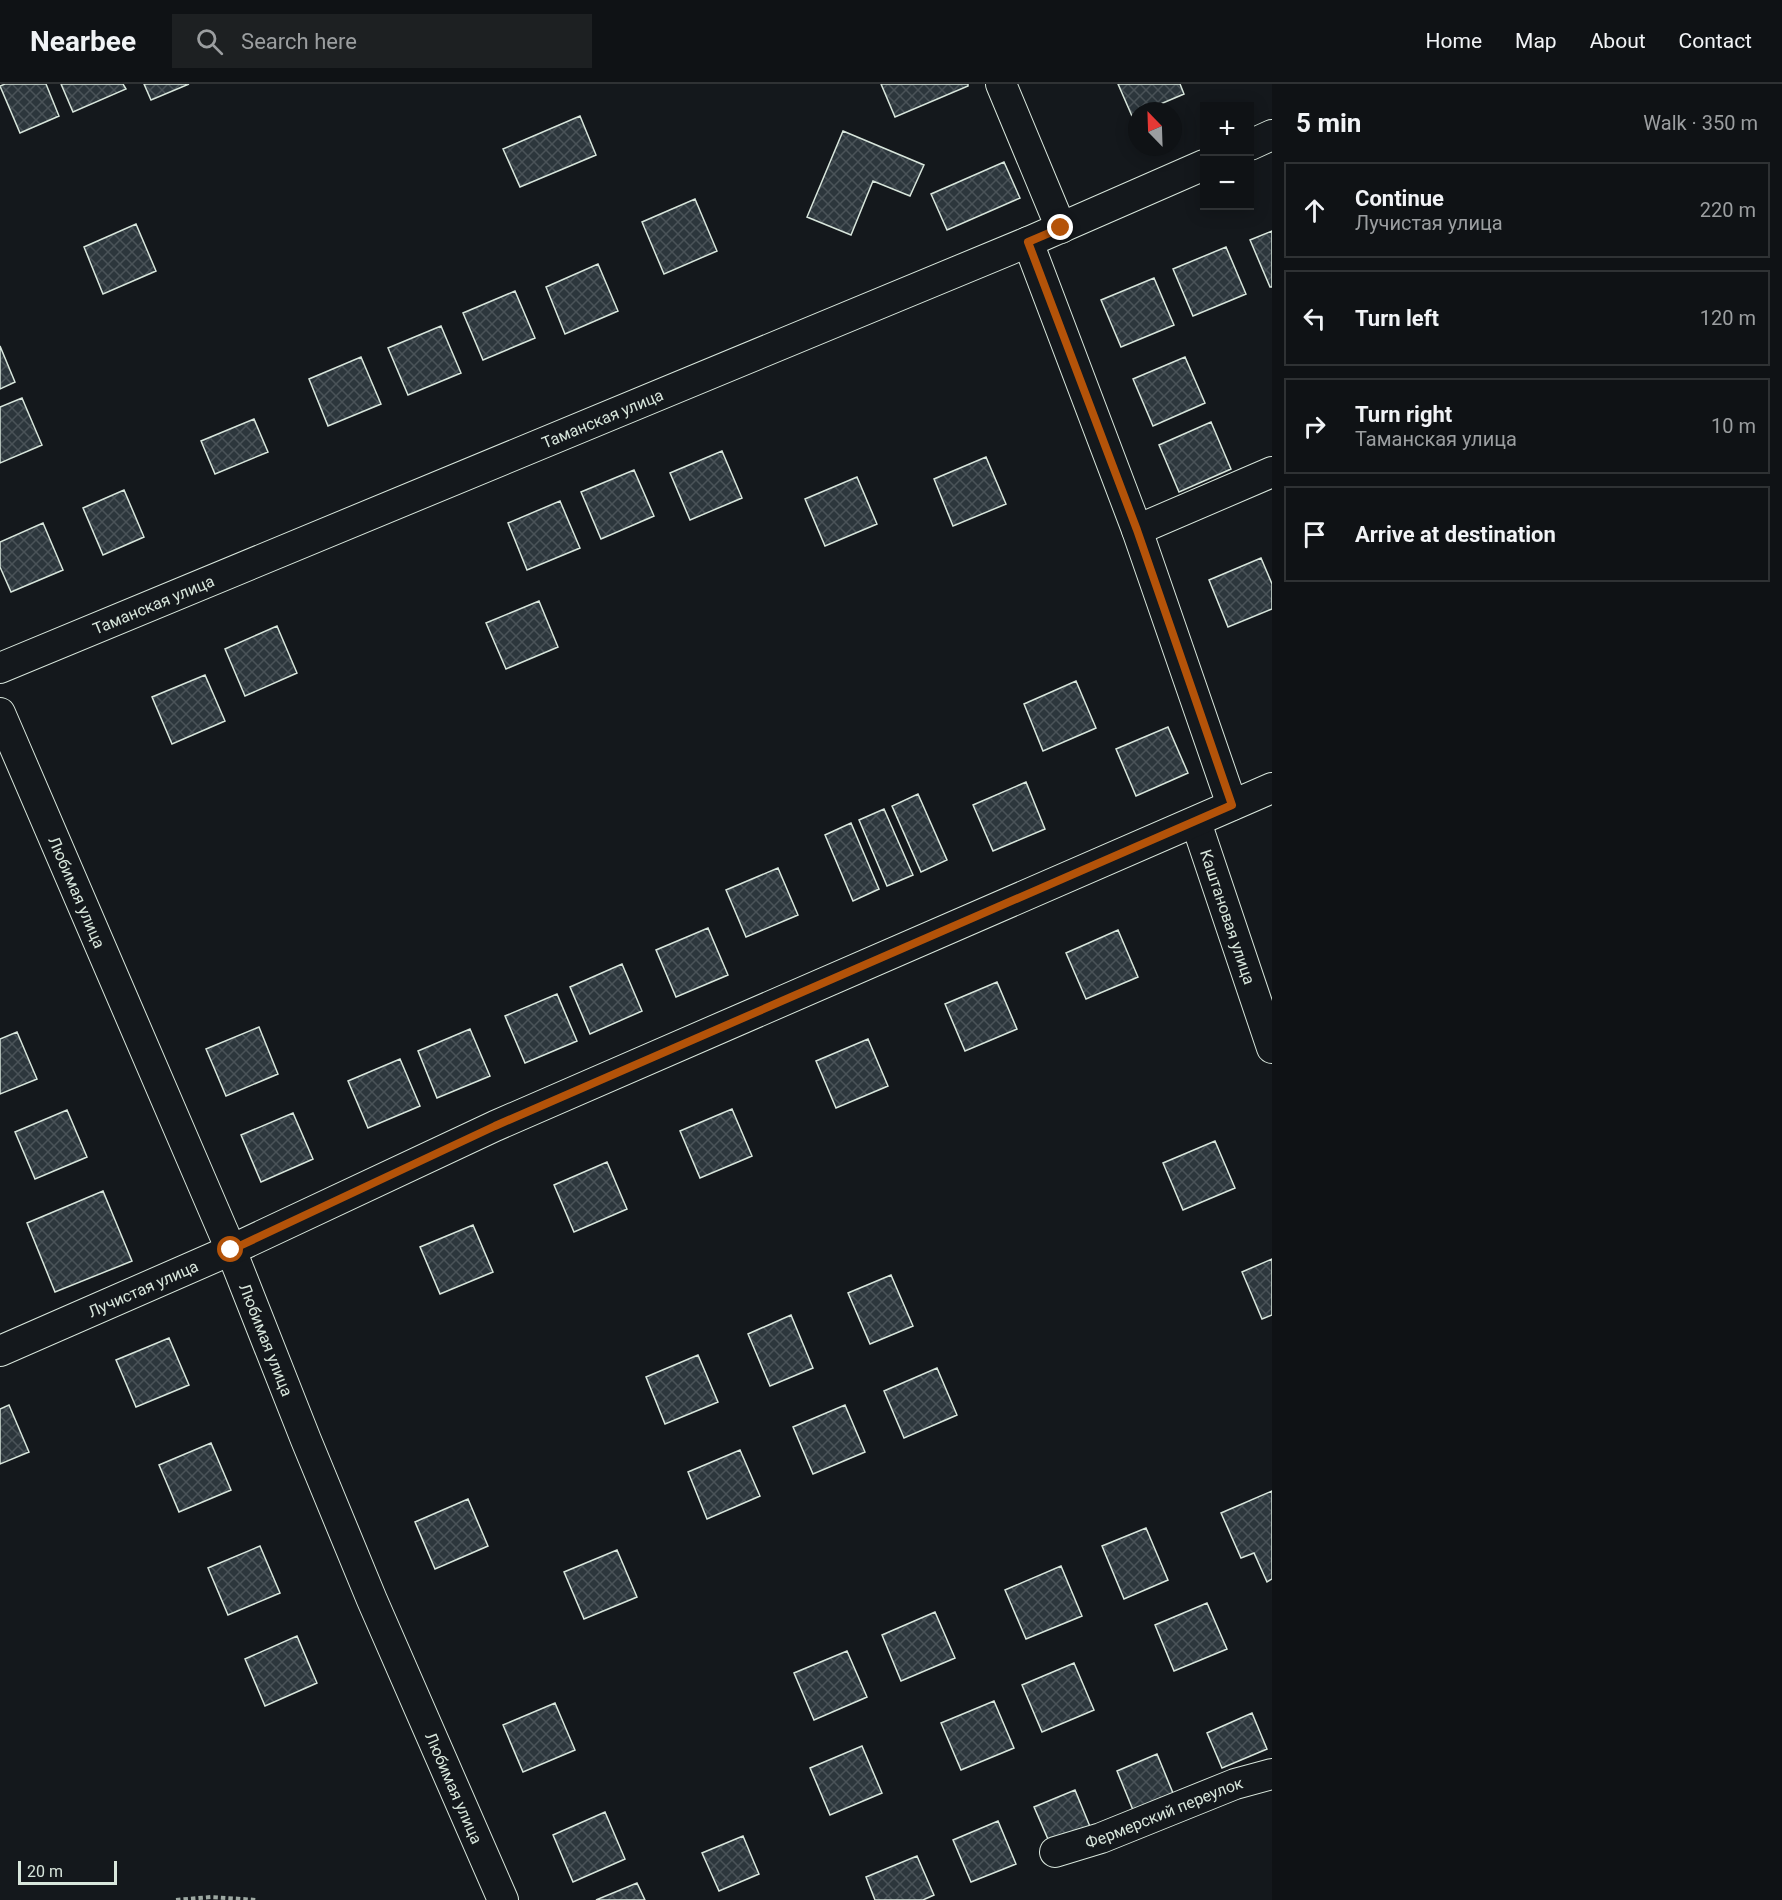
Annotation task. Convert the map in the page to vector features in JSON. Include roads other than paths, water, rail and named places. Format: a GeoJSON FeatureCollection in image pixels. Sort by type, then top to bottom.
{"type":"FeatureCollection","features":[{"type":"Feature","properties":{"kind":"street"},"geometry":{"type":"LineString","coordinates":[[1001,84],[1061,228]]}},
{"type":"Feature","properties":{"kind":"street"},"geometry":{"type":"LineString","coordinates":[[1254,143],[1272,135]]}},
{"type":"Feature","properties":{"kind":"street","name":"Таманская улица"},"geometry":{"type":"LineString","coordinates":[[0,668],[1028,242],[1200,167]]}},
{"type":"Feature","properties":{"kind":"street"},"geometry":{"type":"LineString","coordinates":[[1028,242],[1137,530],[1232,805]]}},
{"type":"Feature","properties":{"kind":"street"},"geometry":{"type":"LineString","coordinates":[[1137,530],[1272,472]]}},
{"type":"Feature","properties":{"kind":"street","name":"Любимая улица"},"geometry":{"type":"LineString","coordinates":[[0,713],[231,1250],[368,1589],[503,1900]]}},
{"type":"Feature","properties":{"kind":"street","name":"Лучистая улица"},"geometry":{"type":"LineString","coordinates":[[0,1351],[231,1250],[495,1126],[1272,788]]}},
{"type":"Feature","properties":{"kind":"street","name":"Каштановая улица"},"geometry":{"type":"LineString","coordinates":[[1196,822],[1272,1047]]}},
{"type":"Feature","properties":{"kind":"street","name":"Фермерский переулок"},"geometry":{"type":"LineString","coordinates":[[1055,1851],[1101,1838],[1235,1784],[1272,1774]]}}]}
